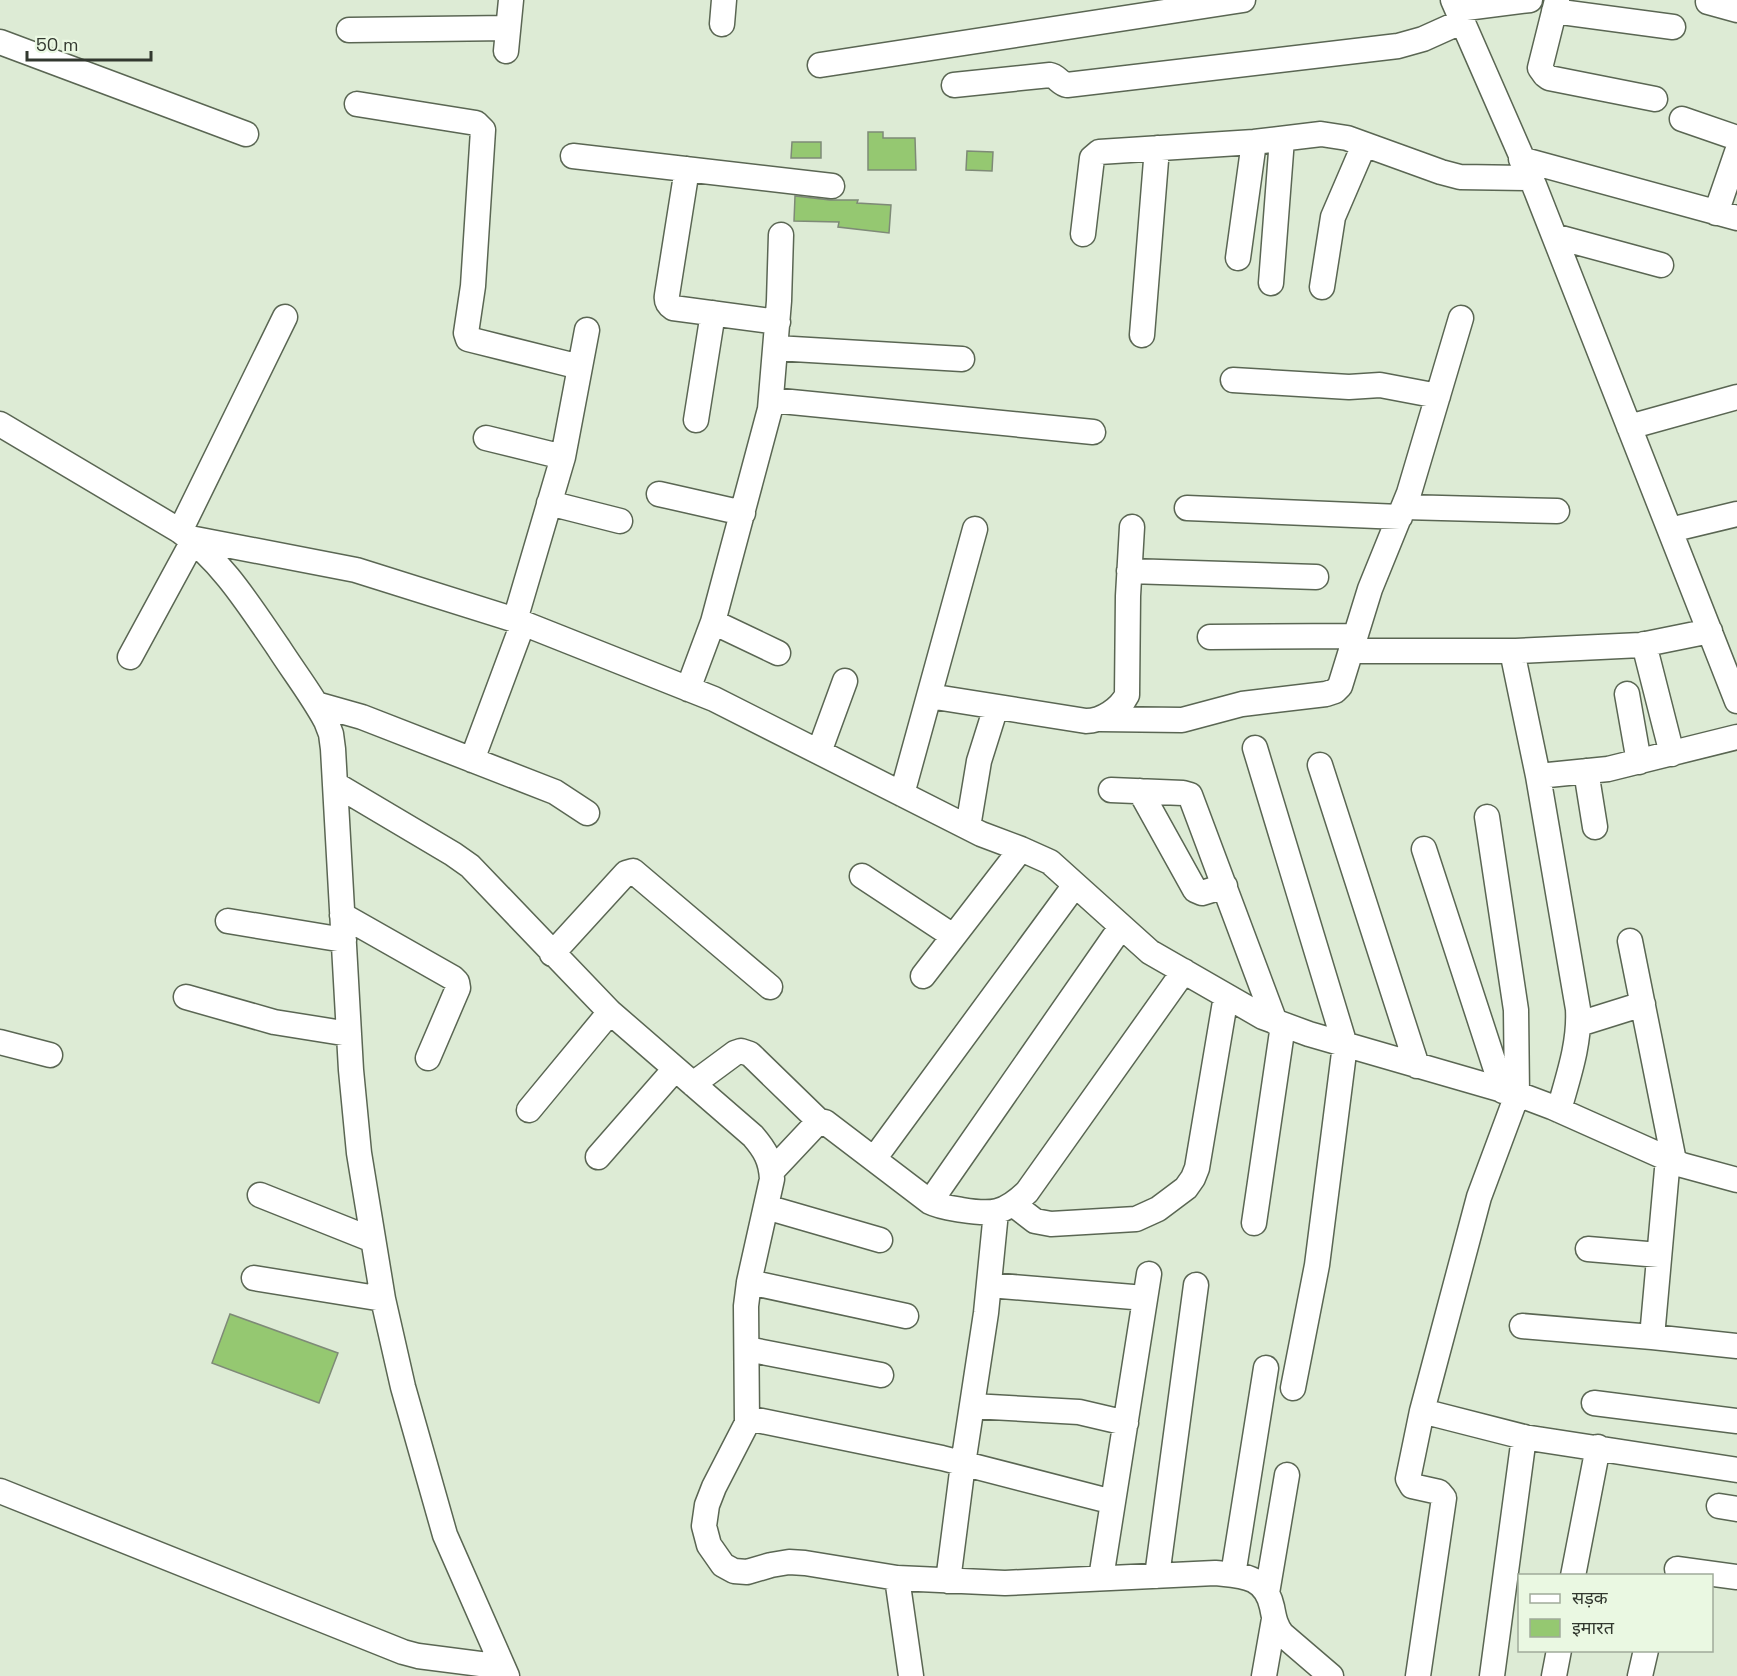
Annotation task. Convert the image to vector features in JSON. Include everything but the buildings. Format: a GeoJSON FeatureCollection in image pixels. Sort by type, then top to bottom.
{"type":"FeatureCollection","features":[{"type":"Feature","properties":{"kind":"street"},"geometry":{"type":"LineString","coordinates":[[349,30],[507,40],[511,0]]}},
{"type":"Feature","properties":{"kind":"street"},"geometry":{"type":"LineString","coordinates":[[820,65],[1243,0]]}},
{"type":"Feature","properties":{"kind":"street"},"geometry":{"type":"LineString","coordinates":[[954,85],[1050,75],[1067,85],[1398,46],[1423,39],[1458,10],[1530,0]]}},
{"type":"Feature","properties":{"kind":"street"},"geometry":{"type":"LineString","coordinates":[[1708,2],[1737,10]]}},
{"type":"Feature","properties":{"kind":"street"},"geometry":{"type":"LineString","coordinates":[[1655,99],[1549,78],[1540,68],[1556,6],[1673,27]]}},
{"type":"Feature","properties":{"kind":"street"},"geometry":{"type":"LineString","coordinates":[[1458,10],[1554,236],[1710,631],[1730,664],[1737,701]]}},
{"type":"Feature","properties":{"kind":"street"},"geometry":{"type":"LineString","coordinates":[[0,42],[246,134]]}},
{"type":"Feature","properties":{"kind":"street"},"geometry":{"type":"LineString","coordinates":[[357,104],[476,123],[481,126],[483,130],[473,286],[466,333],[468,339],[580,367]]}},
{"type":"Feature","properties":{"kind":"street"},"geometry":{"type":"LineString","coordinates":[[1682,119],[1737,138]]}},
{"type":"Feature","properties":{"kind":"street"},"geometry":{"type":"LineString","coordinates":[[1083,234],[1092,158],[1099,152],[1254,142],[1321,134],[1334,135],[1461,177],[1526,169],[1727,216],[1737,152]]}},
{"type":"Feature","properties":{"kind":"street"},"geometry":{"type":"LineString","coordinates":[[1271,283],[1282,139]]}},
{"type":"Feature","properties":{"kind":"street"},"geometry":{"type":"LineString","coordinates":[[1238,258],[1254,142]]}},
{"type":"Feature","properties":{"kind":"street"},"geometry":{"type":"LineString","coordinates":[[1322,287],[1332,217],[1364,145]]}},
{"type":"Feature","properties":{"kind":"street"},"geometry":{"type":"LineString","coordinates":[[1142,334],[1157,148]]}},
{"type":"Feature","properties":{"kind":"street"},"geometry":{"type":"LineString","coordinates":[[573,156],[832,186]]}},
{"type":"Feature","properties":{"kind":"street"},"geometry":{"type":"LineString","coordinates":[[687,169],[666,300],[673,308],[778,322]]}},
{"type":"Feature","properties":{"kind":"street"},"geometry":{"type":"LineString","coordinates":[[688,689],[713,622],[771,400],[778,322],[781,235]]}},
{"type":"Feature","properties":{"kind":"street"},"geometry":{"type":"LineString","coordinates":[[1554,236],[1661,265]]}},
{"type":"Feature","properties":{"kind":"street"},"geometry":{"type":"LineString","coordinates":[[696,420],[713,313]]}},
{"type":"Feature","properties":{"kind":"street"},"geometry":{"type":"LineString","coordinates":[[130,657],[188,537],[285,317]]}},
{"type":"Feature","properties":{"kind":"street"},"geometry":{"type":"LineString","coordinates":[[929,696],[1086,721],[1100,718],[1182,720],[1242,704],[1335,691],[1340,686],[1370,589],[1402,512],[1461,318]]}},
{"type":"Feature","properties":{"kind":"street"},"geometry":{"type":"LineString","coordinates":[[472,760],[519,622],[563,457],[587,330]]}},
{"type":"Feature","properties":{"kind":"street"},"geometry":{"type":"LineString","coordinates":[[776,348],[962,359]]}},
{"type":"Feature","properties":{"kind":"street"},"geometry":{"type":"LineString","coordinates":[[1233,380],[1349,387],[1380,386],[1438,396]]}},
{"type":"Feature","properties":{"kind":"street"},"geometry":{"type":"LineString","coordinates":[[1629,427],[1737,397]]}},
{"type":"Feature","properties":{"kind":"street"},"geometry":{"type":"LineString","coordinates":[[771,400],[1093,432]]}},
{"type":"Feature","properties":{"kind":"street"},"geometry":{"type":"LineString","coordinates":[[0,424],[188,537],[219,566],[316,704],[331,734],[349,1034],[359,1154],[383,1299],[403,1387],[446,1535],[505,1672]]}},
{"type":"Feature","properties":{"kind":"street"},"geometry":{"type":"LineString","coordinates":[[486,438],[563,457]]}},
{"type":"Feature","properties":{"kind":"street"},"geometry":{"type":"LineString","coordinates":[[659,495],[743,513]]}},
{"type":"Feature","properties":{"kind":"street"},"geometry":{"type":"LineString","coordinates":[[549,503],[620,521]]}},
{"type":"Feature","properties":{"kind":"street"},"geometry":{"type":"LineString","coordinates":[[1187,508],[1402,512],[1557,511]]}},
{"type":"Feature","properties":{"kind":"street"},"geometry":{"type":"LineString","coordinates":[[1670,530],[1737,514]]}},
{"type":"Feature","properties":{"kind":"street"},"geometry":{"type":"LineString","coordinates":[[1100,718],[1118,707],[1127,695],[1132,527]]}},
{"type":"Feature","properties":{"kind":"street"},"geometry":{"type":"LineString","coordinates":[[902,794],[975,529]]}},
{"type":"Feature","properties":{"kind":"street"},"geometry":{"type":"LineString","coordinates":[[188,537],[356,570],[519,622],[714,699],[986,836],[1050,862],[1150,952],[1279,1024],[1510,1093],[1559,1110],[1671,1160],[1737,1180]]}},
{"type":"Feature","properties":{"kind":"street"},"geometry":{"type":"LineString","coordinates":[[1130,571],[1316,577]]}},
{"type":"Feature","properties":{"kind":"street"},"geometry":{"type":"LineString","coordinates":[[713,622],[777,652]]}},
{"type":"Feature","properties":{"kind":"street"},"geometry":{"type":"LineString","coordinates":[[1210,637],[1512,651],[1644,644],[1710,631]]}},
{"type":"Feature","properties":{"kind":"street"},"geometry":{"type":"LineString","coordinates":[[1644,644],[1672,754]]}},
{"type":"Feature","properties":{"kind":"street"},"geometry":{"type":"LineString","coordinates":[[1512,651],[1538,776],[1578,1009],[1577,1045],[1559,1110]]}},
{"type":"Feature","properties":{"kind":"street"},"geometry":{"type":"LineString","coordinates":[[819,752],[845,681]]}},
{"type":"Feature","properties":{"kind":"street"},"geometry":{"type":"LineString","coordinates":[[1627,694],[1639,762]]}},
{"type":"Feature","properties":{"kind":"street"},"geometry":{"type":"LineString","coordinates":[[316,704],[362,717],[555,792],[587,813]]}},
{"type":"Feature","properties":{"kind":"street"},"geometry":{"type":"LineString","coordinates":[[968,827],[979,761],[996,707]]}},
{"type":"Feature","properties":{"kind":"street"},"geometry":{"type":"LineString","coordinates":[[1538,776],[1608,769],[1737,737]]}},
{"type":"Feature","properties":{"kind":"street"},"geometry":{"type":"LineString","coordinates":[[1255,748],[1346,1045],[1317,1265],[1293,1388]]}},
{"type":"Feature","properties":{"kind":"street"},"geometry":{"type":"LineString","coordinates":[[1320,765],[1417,1066]]}},
{"type":"Feature","properties":{"kind":"street"},"geometry":{"type":"LineString","coordinates":[[1586,771],[1595,827]]}},
{"type":"Feature","properties":{"kind":"street"},"geometry":{"type":"LineString","coordinates":[[335,784],[470,866],[610,1012],[753,1136],[766,1152],[772,1179],[749,1282],[746,1306],[747,1423],[707,1505],[704,1526],[709,1545],[723,1565],[734,1571],[747,1572],[780,1564],[805,1563],[897,1578],[1005,1583],[1215,1573],[1259,1582],[1268,1593]]}},
{"type":"Feature","properties":{"kind":"street"},"geometry":{"type":"LineString","coordinates":[[1111,790],[1190,795],[1279,1024],[1254,1223]]}},
{"type":"Feature","properties":{"kind":"street"},"geometry":{"type":"LineString","coordinates":[[1140,791],[1195,890],[1202,893],[1225,886]]}},
{"type":"Feature","properties":{"kind":"street"},"geometry":{"type":"LineString","coordinates":[[1418,1676],[1444,1501],[1439,1492],[1412,1486],[1408,1479],[1422,1411],[1479,1197],[1510,1093],[1516,1010],[1487,817]]}},
{"type":"Feature","properties":{"kind":"street"},"geometry":{"type":"LineString","coordinates":[[923,976],[1021,849]]}},
{"type":"Feature","properties":{"kind":"street"},"geometry":{"type":"LineString","coordinates":[[1424,849],[1510,1093]]}},
{"type":"Feature","properties":{"kind":"street"},"geometry":{"type":"LineString","coordinates":[[552,954],[626,873],[633,871],[770,987]]}},
{"type":"Feature","properties":{"kind":"street"},"geometry":{"type":"LineString","coordinates":[[862,876],[954,936]]}},
{"type":"Feature","properties":{"kind":"street"},"geometry":{"type":"LineString","coordinates":[[874,1159],[1075,885]]}},
{"type":"Feature","properties":{"kind":"street"},"geometry":{"type":"LineString","coordinates":[[342,915],[457,982],[458,988],[428,1058]]}},
{"type":"Feature","properties":{"kind":"street"},"geometry":{"type":"LineString","coordinates":[[228,921],[344,940]]}},
{"type":"Feature","properties":{"kind":"street"},"geometry":{"type":"LineString","coordinates":[[930,1202],[1121,927]]}},
{"type":"Feature","properties":{"kind":"street"},"geometry":{"type":"LineString","coordinates":[[1630,941],[1671,1160],[1652,1337]]}},
{"type":"Feature","properties":{"kind":"street"},"geometry":{"type":"LineString","coordinates":[[598,1157],[684,1076],[735,1053],[746,1052],[819,1121],[825,1122],[930,1202],[939,1206],[986,1214],[1004,1208],[1027,1192],[1184,971]]}},
{"type":"Feature","properties":{"kind":"street"},"geometry":{"type":"LineString","coordinates":[[1004,1208],[1035,1221],[1051,1224],[1136,1219],[1158,1209],[1186,1188],[1197,1167],[1226,996]]}},
{"type":"Feature","properties":{"kind":"street"},"geometry":{"type":"LineString","coordinates":[[186,997],[260,1019],[349,1034]]}},
{"type":"Feature","properties":{"kind":"street"},"geometry":{"type":"LineString","coordinates":[[1579,1024],[1643,1004]]}},
{"type":"Feature","properties":{"kind":"street"},"geometry":{"type":"LineString","coordinates":[[529,1110],[610,1012]]}},
{"type":"Feature","properties":{"kind":"street"},"geometry":{"type":"LineString","coordinates":[[0,1042],[50,1055]]}},
{"type":"Feature","properties":{"kind":"street"},"geometry":{"type":"LineString","coordinates":[[772,1171],[819,1121]]}},
{"type":"Feature","properties":{"kind":"street"},"geometry":{"type":"LineString","coordinates":[[260,1195],[374,1240]]}},
{"type":"Feature","properties":{"kind":"street"},"geometry":{"type":"LineString","coordinates":[[766,1207],[880,1240]]}},
{"type":"Feature","properties":{"kind":"street"},"geometry":{"type":"LineString","coordinates":[[948,1581],[989,1286],[1004,1208]]}},
{"type":"Feature","properties":{"kind":"street"},"geometry":{"type":"LineString","coordinates":[[1588,1249],[1659,1255]]}},
{"type":"Feature","properties":{"kind":"street"},"geometry":{"type":"LineString","coordinates":[[1101,1578],[1149,1274]]}},
{"type":"Feature","properties":{"kind":"street"},"geometry":{"type":"LineString","coordinates":[[254,1278],[383,1299]]}},
{"type":"Feature","properties":{"kind":"street"},"geometry":{"type":"LineString","coordinates":[[749,1282],[906,1316]]}},
{"type":"Feature","properties":{"kind":"street"},"geometry":{"type":"LineString","coordinates":[[1157,1576],[1196,1285]]}},
{"type":"Feature","properties":{"kind":"street"},"geometry":{"type":"LineString","coordinates":[[989,1286],[1145,1298]]}},
{"type":"Feature","properties":{"kind":"street"},"geometry":{"type":"LineString","coordinates":[[1522,1326],[1737,1346]]}},
{"type":"Feature","properties":{"kind":"street"},"geometry":{"type":"LineString","coordinates":[[747,1349],[880,1374]]}},
{"type":"Feature","properties":{"kind":"street"},"geometry":{"type":"LineString","coordinates":[[1233,1575],[1266,1368]]}},
{"type":"Feature","properties":{"kind":"street"},"geometry":{"type":"LineString","coordinates":[[1594,1403],[1737,1420]]}},
{"type":"Feature","properties":{"kind":"street"},"geometry":{"type":"LineString","coordinates":[[972,1406],[1079,1412],[1126,1424]]}},
{"type":"Feature","properties":{"kind":"street"},"geometry":{"type":"LineString","coordinates":[[1422,1411],[1524,1437],[1737,1470]]}},
{"type":"Feature","properties":{"kind":"street"},"geometry":{"type":"LineString","coordinates":[[747,1418],[963,1464],[1113,1502]]}},
{"type":"Feature","properties":{"kind":"street"},"geometry":{"type":"LineString","coordinates":[[1492,1676],[1524,1437]]}},
{"type":"Feature","properties":{"kind":"street"},"geometry":{"type":"LineString","coordinates":[[1573,1574],[1599,1448]]}},
{"type":"Feature","properties":{"kind":"street"},"geometry":{"type":"LineString","coordinates":[[1287,1475],[1268,1593],[1276,1627],[1331,1676]]}},
{"type":"Feature","properties":{"kind":"street"},"geometry":{"type":"LineString","coordinates":[[0,1491],[403,1652],[505,1672]]}},
{"type":"Feature","properties":{"kind":"street"},"geometry":{"type":"LineString","coordinates":[[1677,1569],[1737,1577]]}},
{"type":"Feature","properties":{"kind":"street"},"geometry":{"type":"LineString","coordinates":[[897,1578],[911,1676]]}},
{"type":"Feature","properties":{"kind":"street"},"geometry":{"type":"LineString","coordinates":[[1264,1676],[1274,1619]]}},
{"type":"Feature","properties":{"kind":"street"},"geometry":{"type":"LineString","coordinates":[[1554,1676],[1558,1652]]}},
{"type":"Feature","properties":{"kind":"street"},"geometry":{"type":"LineString","coordinates":[[1640,1676],[1646,1652]]}}]}
